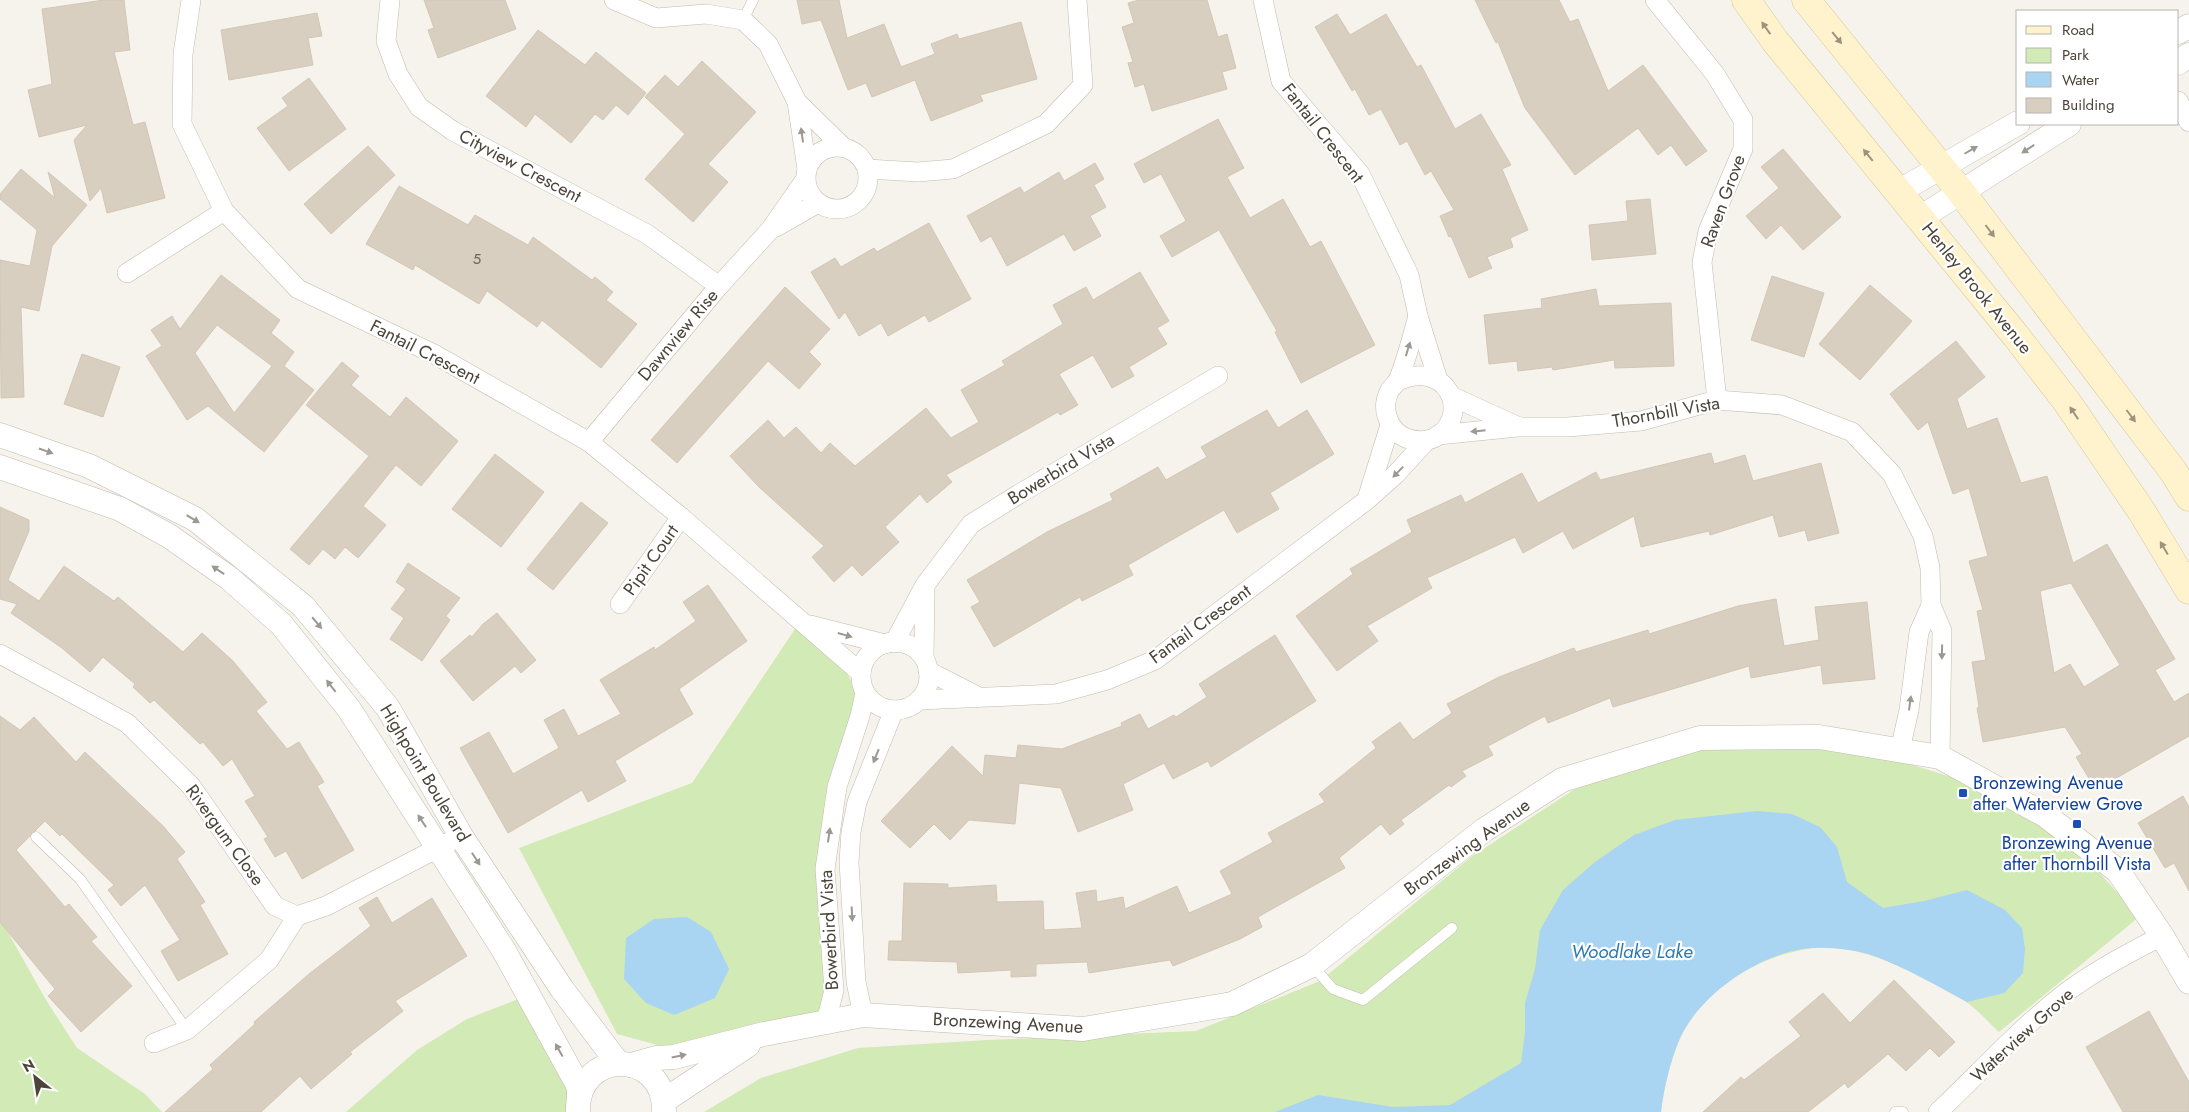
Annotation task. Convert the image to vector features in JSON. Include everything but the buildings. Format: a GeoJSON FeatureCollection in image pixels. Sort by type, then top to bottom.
{"type":"FeatureCollection","features":[{"type":"Feature","properties":{"kind":"main road","name":"Henley Brook Avenue"},"geometry":{"type":"LineString","coordinates":[[1746,0],[1775,40],[2016,336],[2067,402],[2142,512],[2189,590]]}},
{"type":"Feature","properties":{"kind":"main road"},"geometry":{"type":"LineString","coordinates":[[1806,0],[1961,192],[2173,471],[2189,497]]}},
{"type":"Feature","properties":{"kind":"street","name":"Fantail Crescent"},"geometry":{"type":"LineString","coordinates":[[192,0],[183,54],[182,124],[224,211],[298,289],[434,354],[589,442],[806,623],[861,673]]}},
{"type":"Feature","properties":{"kind":"street","name":"Cityview Crescent"},"geometry":{"type":"LineString","coordinates":[[390,0],[386,41],[398,74],[419,107],[453,131],[647,234],[719,286]]}},
{"type":"Feature","properties":{"kind":"street"},"geometry":{"type":"LineString","coordinates":[[614,0],[656,18],[706,14],[743,20],[768,44],[797,102],[843,147]]}},
{"type":"Feature","properties":{"kind":"street"},"geometry":{"type":"LineString","coordinates":[[867,169],[918,172],[953,169],[1046,124],[1083,85],[1077,0]]}},
{"type":"Feature","properties":{"kind":"street","name":"Fantail Crescent"},"geometry":{"type":"LineString","coordinates":[[1263,0],[1281,81],[1360,174],[1409,275],[1418,316],[1438,380]]}},
{"type":"Feature","properties":{"kind":"street","name":"Raven Grove"},"geometry":{"type":"LineString","coordinates":[[1655,0],[1715,74],[1743,120],[1743,149],[1708,231],[1702,262],[1717,400]]}},
{"type":"Feature","properties":{"kind":"street"},"geometry":{"type":"LineString","coordinates":[[797,102],[806,174],[809,193],[818,204],[828,208],[850,207],[866,191],[869,180],[867,169],[862,159],[854,151],[843,147],[832,147],[821,151],[812,158],[806,174]]}},
{"type":"Feature","properties":{"kind":"street"},"geometry":{"type":"LineString","coordinates":[[2179,103],[2189,122]]}},
{"type":"Feature","properties":{"kind":"street"},"geometry":{"type":"LineString","coordinates":[[1898,192],[2016,124]]}},
{"type":"Feature","properties":{"kind":"street"},"geometry":{"type":"LineString","coordinates":[[1920,218],[2068,125]]}},
{"type":"Feature","properties":{"kind":"street"},"geometry":{"type":"LineString","coordinates":[[866,191],[918,172]]}},
{"type":"Feature","properties":{"kind":"street","name":"Dawnview Rise"},"geometry":{"type":"LineString","coordinates":[[589,442],[719,286],[770,230],[806,174]]}},
{"type":"Feature","properties":{"kind":"street","name":"Dawnview Rise"},"geometry":{"type":"LineString","coordinates":[[770,230],[818,204]]}},
{"type":"Feature","properties":{"kind":"street"},"geometry":{"type":"LineString","coordinates":[[127,273],[224,211]]}},
{"type":"Feature","properties":{"kind":"street","name":"Fantail Crescent"},"geometry":{"type":"LineString","coordinates":[[1398,381],[1418,316]]}},
{"type":"Feature","properties":{"kind":"street"},"geometry":{"type":"LineString","coordinates":[[1425,374],[1438,380],[1451,396],[1453,407],[1451,418],[1446,428],[1433,438],[1413,440],[1400,435],[1390,425],[1386,414],[1386,401],[1390,390],[1398,381],[1411,375],[1425,374]]}},
{"type":"Feature","properties":{"kind":"street","name":"Bowerbird Vista"},"geometry":{"type":"LineString","coordinates":[[889,644],[925,585],[971,524],[1018,494],[1218,376]]}},
{"type":"Feature","properties":{"kind":"street","name":"Thornbill Vista"},"geometry":{"type":"LineString","coordinates":[[1451,396],[1518,427]]}},
{"type":"Feature","properties":{"kind":"street","name":"Thornbill Vista"},"geometry":{"type":"LineString","coordinates":[[1433,438],[1518,427],[1568,427],[1641,421],[1717,400],[1782,405],[1852,432],[1892,474],[1923,536],[1930,568],[1931,605],[1942,631],[1940,757]]}},
{"type":"Feature","properties":{"kind":"street"},"geometry":{"type":"LineString","coordinates":[[1367,500],[1390,425]]}},
{"type":"Feature","properties":{"kind":"street","name":"Highpoint Boulevard"},"geometry":{"type":"LineString","coordinates":[[0,435],[89,466],[195,519],[303,606],[388,708],[461,836],[562,990],[625,1064]]}},
{"type":"Feature","properties":{"kind":"street","name":"Fantail Crescent"},"geometry":{"type":"LineString","coordinates":[[919,700],[1056,694],[1107,680],[1155,660],[1367,500],[1433,438]]}},
{"type":"Feature","properties":{"kind":"street","name":"Highpoint Boulevard"},"geometry":{"type":"LineString","coordinates":[[0,467],[120,509],[169,536],[229,578],[281,624],[349,708],[503,949],[579,1087],[577,1105]]}},
{"type":"Feature","properties":{"kind":"street","name":"Pipit Court"},"geometry":{"type":"LineString","coordinates":[[620,604],[681,517]]}},
{"type":"Feature","properties":{"kind":"street"},"geometry":{"type":"LineString","coordinates":[[925,585],[928,682],[925,692],[919,700],[903,709],[894,710],[882,708],[872,702],[865,693],[861,673],[869,655],[876,648],[889,644],[906,644],[916,650],[926,665]]}},
{"type":"Feature","properties":{"kind":"street","name":"Thornbill Vista"},"geometry":{"type":"LineString","coordinates":[[1900,750],[1909,710],[1919,632],[1931,605]]}},
{"type":"Feature","properties":{"kind":"street","name":"Fantail Crescent"},"geometry":{"type":"LineString","coordinates":[[806,623],[889,644]]}},
{"type":"Feature","properties":{"kind":"street","name":"Rivergum Close"},"geometry":{"type":"LineString","coordinates":[[0,654],[127,723],[191,786],[275,906],[298,916]]}},
{"type":"Feature","properties":{"kind":"street","name":"Fantail Crescent"},"geometry":{"type":"LineString","coordinates":[[926,665],[980,697]]}},
{"type":"Feature","properties":{"kind":"street","name":"Bowerbird Vista"},"geometry":{"type":"LineString","coordinates":[[826,1022],[834,990],[825,869],[838,786],[843,764],[860,716],[865,693]]}},
{"type":"Feature","properties":{"kind":"street","name":"Bowerbird Vista"},"geometry":{"type":"LineString","coordinates":[[863,1015],[855,973],[849,862],[851,832],[856,802],[894,710]]}},
{"type":"Feature","properties":{"kind":"street","name":"Bronzewing Avenue"},"geometry":{"type":"LineString","coordinates":[[577,1105],[585,1082],[594,1072],[606,1066],[674,1057],[764,1034],[863,1015],[1083,1029],[1232,1004],[1312,965],[1484,830],[1562,780],[1700,738],[1819,737],[1940,757],[2045,814],[2118,871],[2162,936],[2189,982]]}},
{"type":"Feature","properties":{"kind":"street"},"geometry":{"type":"LineString","coordinates":[[154,1043],[187,1030],[269,960],[298,916],[326,906],[461,836]]}},
{"type":"Feature","properties":{"kind":"street","name":"Waterview Grove"},"geometry":{"type":"LineString","coordinates":[[1938,1112],[2064,994],[2120,957],[2162,936]]}},
{"type":"Feature","properties":{"kind":"street","name":"Bronzewing Avenue"},"geometry":{"type":"LineString","coordinates":[[664,1106],[764,1034]]}},
{"type":"Feature","properties":{"kind":"street"},"geometry":{"type":"LineString","coordinates":[[625,1064],[643,1069],[654,1077],[661,1088],[664,1106]]}},
{"type":"Feature","properties":{"kind":"lane"},"geometry":{"type":"LineString","coordinates":[[743,20],[753,0]]}},
{"type":"Feature","properties":{"kind":"lane"},"geometry":{"type":"LineString","coordinates":[[36,837],[80,878],[187,1030]]}},
{"type":"Feature","properties":{"kind":"lane"},"geometry":{"type":"LineString","coordinates":[[1312,965],[1332,989],[1363,1000],[1452,928]]}},
{"type":"Feature","properties":{"kind":"lane"},"geometry":{"type":"LineString","coordinates":[[1895,1112],[1903,1112]]}},
{"type":"Feature","properties":{"kind":"green space"},"geometry":{"type":"Polygon","coordinates":[[[797,626],[840,662],[855,687],[857,713],[835,781],[827,1008],[810,1024],[668,1048],[617,1034],[519,848],[692,783],[797,626]]]}},
{"type":"Feature","properties":{"kind":"green space"},"geometry":{"type":"Polygon","coordinates":[[[1850,746],[1968,782],[2074,844],[2139,917],[1999,1032],[1974,1008],[1956,995],[1933,982],[1873,956],[1856,951],[1819,948],[1784,954],[1765,961],[1730,980],[1701,1007],[1689,1022],[1673,1056],[1661,1112],[704,1112],[761,1078],[858,1048],[987,1040],[1196,1031],[1320,981],[1471,857],[1581,785],[1693,749],[1850,746]]]}},
{"type":"Feature","properties":{"kind":"green space"},"geometry":{"type":"Polygon","coordinates":[[[0,918],[46,1000],[77,1048],[145,1094],[162,1112],[0,1112],[0,918]]]}},
{"type":"Feature","properties":{"kind":"green space"},"geometry":{"type":"Polygon","coordinates":[[[531,994],[576,1074],[567,1112],[346,1112],[417,1050],[467,1019],[531,994]]]}},
{"type":"Feature","properties":{"kind":"water","name":"Woodlake Lake"},"geometry":{"type":"Polygon","coordinates":[[[1757,811],[1792,814],[1820,827],[1837,847],[1847,882],[1883,908],[1924,901],[1967,890],[2005,910],[2022,928],[2025,949],[2023,973],[2004,993],[1967,1002],[1921,977],[1874,956],[1829,948],[1802,949],[1784,953],[1748,969],[1731,980],[1701,1007],[1689,1022],[1673,1056],[1661,1112],[1275,1112],[1318,1095],[1393,1107],[1450,1105],[1521,1063],[1525,1032],[1525,1003],[1535,969],[1540,930],[1563,890],[1595,862],[1634,835],[1675,820],[1757,811]]]}},
{"type":"Feature","properties":{"kind":"water"},"geometry":{"type":"Polygon","coordinates":[[[687,917],[711,932],[729,969],[715,998],[674,1015],[646,1003],[624,979],[626,938],[654,919],[687,917]]]}},
{"type":"Feature","properties":{"kind":"place","name":"Bronzewing Avenue after Waterview Grove"},"geometry":{"type":"Point","coordinates":[1963,793]}},
{"type":"Feature","properties":{"kind":"place","name":"Bronzewing Avenue after Thornbill Vista"},"geometry":{"type":"Point","coordinates":[2077,824]}}]}
